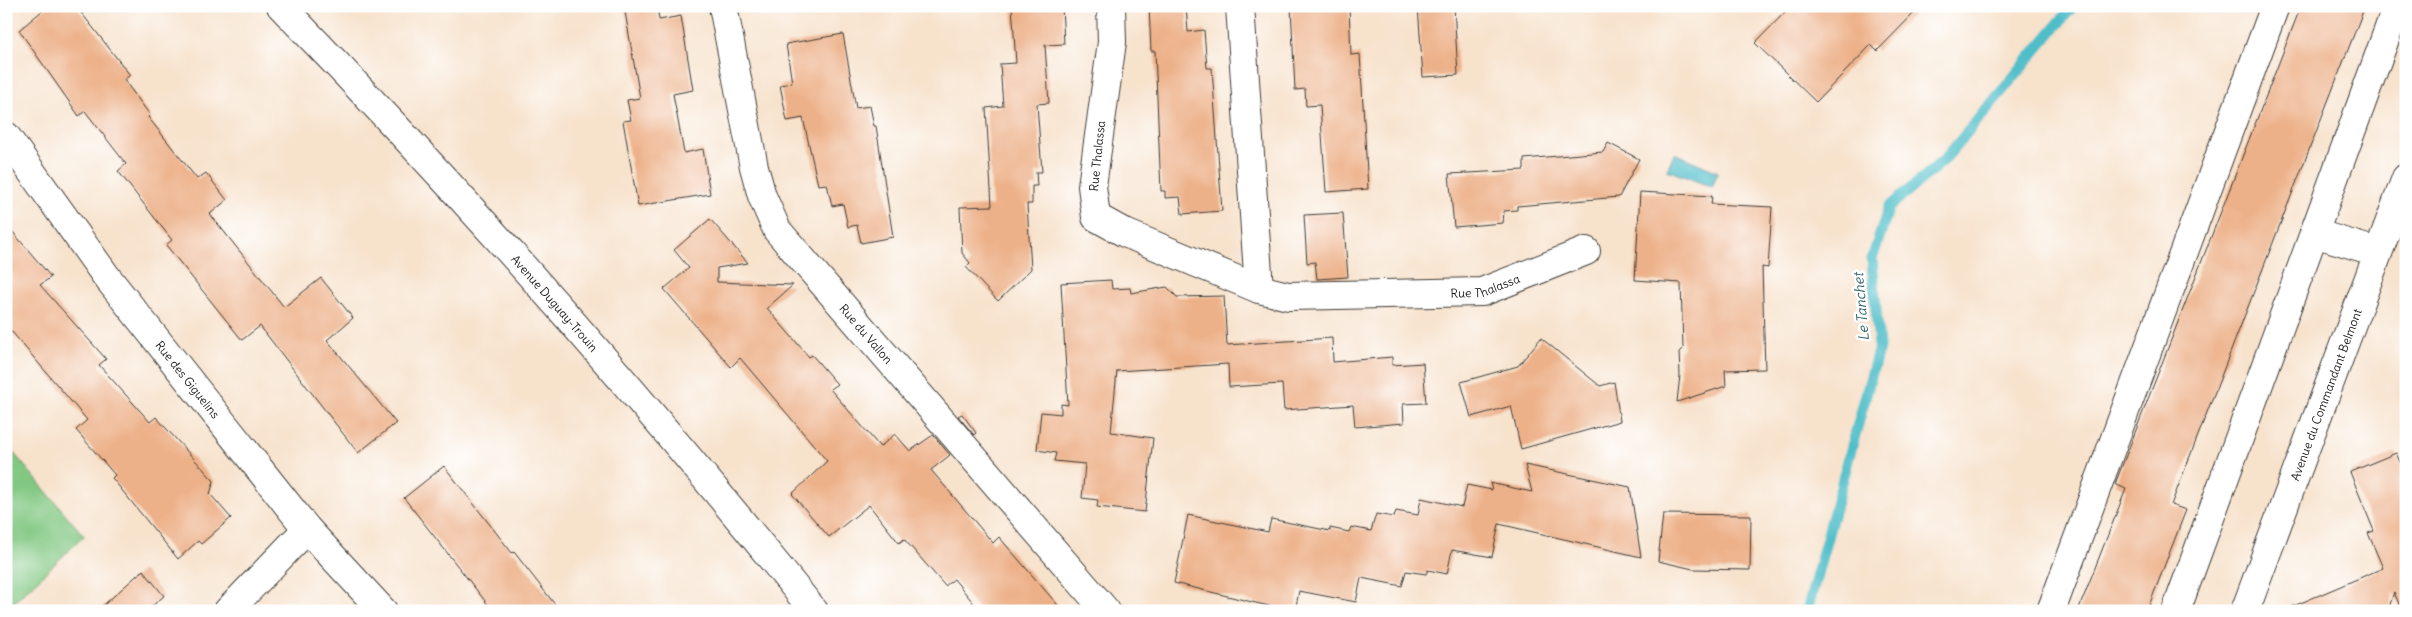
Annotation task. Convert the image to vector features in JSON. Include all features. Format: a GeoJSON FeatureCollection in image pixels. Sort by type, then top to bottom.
{"type":"FeatureCollection","features":[{"type":"Feature","properties":{"kind":"street","name":"Avenue Duguay-Trouin"},"geometry":{"type":"LineString","coordinates":[[281,6],[366,94],[630,387],[814,611]]}},
{"type":"Feature","properties":{"kind":"street","name":"Rue du Vallon"},"geometry":{"type":"LineString","coordinates":[[723,6],[754,167],[762,196],[778,230],[1106,611]]}},
{"type":"Feature","properties":{"kind":"street","name":"Rue Thalassa"},"geometry":{"type":"LineString","coordinates":[[1111,6],[1112,42],[1092,186],[1096,217],[1125,234],[1259,289],[1288,296],[1482,292],[1586,251]]}},
{"type":"Feature","properties":{"kind":"street"},"geometry":{"type":"LineString","coordinates":[[1240,6],[1259,289]]}},
{"type":"Feature","properties":{"kind":"street"},"geometry":{"type":"LineString","coordinates":[[2051,611],[2275,6]]}},
{"type":"Feature","properties":{"kind":"street"},"geometry":{"type":"LineString","coordinates":[[2176,611],[2397,6]]}},
{"type":"Feature","properties":{"kind":"street","name":"Rue des Giguelins"},"geometry":{"type":"LineString","coordinates":[[6,136],[106,276],[307,529],[383,611]]}},
{"type":"Feature","properties":{"kind":"street","name":"Avenue du Commandant Belmont"},"geometry":{"type":"LineString","coordinates":[[2245,611],[2406,178]]}},
{"type":"Feature","properties":{"kind":"street"},"geometry":{"type":"LineString","coordinates":[[2314,233],[2377,252]]}},
{"type":"Feature","properties":{"kind":"street"},"geometry":{"type":"LineString","coordinates":[[228,611],[307,529]]}},
{"type":"Feature","properties":{"kind":"green space"},"geometry":{"type":"Polygon","coordinates":[[[6,444],[84,536],[6,610],[6,444]]]}},
{"type":"Feature","properties":{"kind":"water"},"geometry":{"type":"Polygon","coordinates":[[[1674,153],[1718,172],[1712,187],[1667,170],[1674,153]]]}},
{"type":"Feature","properties":{"kind":"building"},"geometry":{"type":"Polygon","coordinates":[[[48,6],[76,6],[130,75],[124,80],[150,115],[148,117],[197,179],[206,173],[227,200],[210,214],[284,307],[321,278],[353,318],[327,340],[396,423],[358,453],[260,326],[242,340],[166,245],[172,240],[118,171],[126,164],[85,111],[79,116],[19,30],[48,6]]]}},
{"type":"Feature","properties":{"kind":"building"},"geometry":{"type":"Polygon","coordinates":[[[624,6],[657,6],[659,20],[681,16],[693,90],[673,94],[684,153],[703,149],[710,194],[638,206],[623,121],[631,120],[627,100],[640,98],[624,6]]]}},
{"type":"Feature","properties":{"kind":"building"},"geometry":{"type":"Polygon","coordinates":[[[1012,6],[1062,6],[1064,44],[1045,45],[1049,103],[1037,104],[1042,172],[1036,172],[1037,186],[1032,186],[1032,204],[1027,204],[1031,269],[998,301],[966,267],[970,263],[962,253],[960,207],[992,206],[986,108],[1003,106],[1000,64],[1016,63],[1012,6]]]}},
{"type":"Feature","properties":{"kind":"building"},"geometry":{"type":"Polygon","coordinates":[[[1149,6],[1186,6],[1188,32],[1204,30],[1207,68],[1212,68],[1222,211],[1182,214],[1180,197],[1165,198],[1165,191],[1161,191],[1155,51],[1151,51],[1149,6]]]}},
{"type":"Feature","properties":{"kind":"building"},"geometry":{"type":"Polygon","coordinates":[[[1291,6],[1349,6],[1351,55],[1360,54],[1368,189],[1326,192],[1320,105],[1306,106],[1305,89],[1295,90],[1291,6]]]}},
{"type":"Feature","properties":{"kind":"building"},"geometry":{"type":"Polygon","coordinates":[[[1418,6],[1454,6],[1458,75],[1423,77],[1418,6]]]}},
{"type":"Feature","properties":{"kind":"building"},"geometry":{"type":"Polygon","coordinates":[[[1791,6],[1921,6],[1877,51],[1871,45],[1816,102],[1755,43],[1791,6]]]}},
{"type":"Feature","properties":{"kind":"building"},"geometry":{"type":"Polygon","coordinates":[[[2301,6],[2365,6],[2171,505],[2186,510],[2147,611],[2078,611],[2126,489],[2115,484],[2301,6]]]}},
{"type":"Feature","properties":{"kind":"building"},"geometry":{"type":"Polygon","coordinates":[[[843,34],[856,108],[870,106],[874,126],[876,126],[893,237],[861,243],[857,225],[848,227],[843,204],[832,206],[827,184],[818,185],[803,118],[787,121],[780,85],[792,83],[786,44],[843,34]]]}},
{"type":"Feature","properties":{"kind":"building"},"geometry":{"type":"Polygon","coordinates":[[[1608,143],[1639,159],[1619,197],[1517,206],[1517,210],[1504,211],[1503,223],[1454,227],[1449,174],[1524,170],[1524,159],[1603,152],[1608,143]]]}},
{"type":"Feature","properties":{"kind":"building"},"geometry":{"type":"Polygon","coordinates":[[[1640,192],[1712,196],[1711,204],[1772,207],[1768,268],[1762,267],[1765,369],[1725,370],[1726,386],[1677,402],[1680,375],[1679,352],[1683,348],[1681,283],[1635,280],[1640,192]]]}},
{"type":"Feature","properties":{"kind":"building"},"geometry":{"type":"Polygon","coordinates":[[[1343,213],[1348,277],[1317,279],[1315,262],[1307,263],[1304,215],[1343,213]]]}},
{"type":"Feature","properties":{"kind":"building"},"geometry":{"type":"Polygon","coordinates":[[[710,219],[748,263],[717,268],[717,282],[793,285],[767,308],[809,357],[812,355],[837,384],[830,389],[880,447],[895,434],[910,451],[933,435],[950,455],[931,470],[993,543],[999,537],[1063,611],[980,611],[954,579],[945,586],[904,539],[899,543],[869,505],[829,537],[792,494],[827,461],[740,358],[731,367],[664,289],[689,268],[674,250],[710,219]]]}},
{"type":"Feature","properties":{"kind":"building"},"geometry":{"type":"Polygon","coordinates":[[[6,224],[51,277],[40,285],[106,359],[99,365],[150,422],[156,417],[214,481],[210,494],[231,518],[201,544],[198,541],[178,559],[112,478],[115,475],[76,430],[87,420],[6,325],[6,224]]]}},
{"type":"Feature","properties":{"kind":"building"},"geometry":{"type":"Polygon","coordinates":[[[1111,280],[1112,289],[1130,288],[1131,293],[1167,287],[1177,297],[1224,296],[1227,345],[1332,338],[1333,362],[1392,357],[1392,365],[1423,363],[1426,403],[1403,404],[1404,423],[1355,427],[1353,405],[1284,410],[1282,384],[1229,387],[1228,364],[1117,371],[1111,432],[1153,438],[1145,512],[1097,507],[1098,500],[1082,498],[1085,464],[1054,461],[1056,453],[1037,450],[1041,412],[1061,414],[1061,404],[1068,405],[1061,283],[1111,280]]]}},
{"type":"Feature","properties":{"kind":"building"},"geometry":{"type":"Polygon","coordinates":[[[1541,338],[1600,386],[1614,382],[1620,421],[1521,449],[1511,406],[1471,417],[1461,382],[1518,366],[1541,338]]]}},
{"type":"Feature","properties":{"kind":"building"},"geometry":{"type":"Polygon","coordinates":[[[962,414],[976,433],[974,435],[958,416],[962,414]]]}},
{"type":"Feature","properties":{"kind":"building"},"geometry":{"type":"Polygon","coordinates":[[[2396,453],[2406,475],[2406,611],[2402,611],[2394,592],[2388,611],[2282,611],[2383,568],[2368,533],[2374,531],[2350,472],[2396,453]]]}},
{"type":"Feature","properties":{"kind":"building"},"geometry":{"type":"Polygon","coordinates":[[[1525,465],[1630,487],[1641,557],[1499,524],[1492,557],[1452,550],[1447,574],[1428,570],[1426,574],[1406,571],[1402,586],[1361,578],[1356,602],[1299,591],[1295,611],[1289,611],[1174,583],[1188,515],[1268,532],[1271,519],[1330,531],[1330,528],[1349,532],[1351,527],[1371,531],[1376,514],[1394,517],[1396,511],[1418,515],[1421,498],[1462,507],[1467,485],[1492,490],[1490,483],[1532,492],[1525,465]]]}},
{"type":"Feature","properties":{"kind":"building"},"geometry":{"type":"Polygon","coordinates":[[[444,466],[560,611],[493,611],[404,498],[444,466]]]}},
{"type":"Feature","properties":{"kind":"building"},"geometry":{"type":"Polygon","coordinates":[[[1663,514],[1751,515],[1750,570],[1693,569],[1658,561],[1663,514]]]}},
{"type":"Feature","properties":{"kind":"building"},"geometry":{"type":"Polygon","coordinates":[[[143,570],[164,596],[146,611],[97,611],[143,570]]]}},
{"type":"Feature","properties":{"kind":"waterway","name":"Le Tanchet"},"geometry":{"type":"LineString","coordinates":[[1807,611],[1879,347],[1872,259],[1889,207],[1944,160],[2073,6]]}}]}
